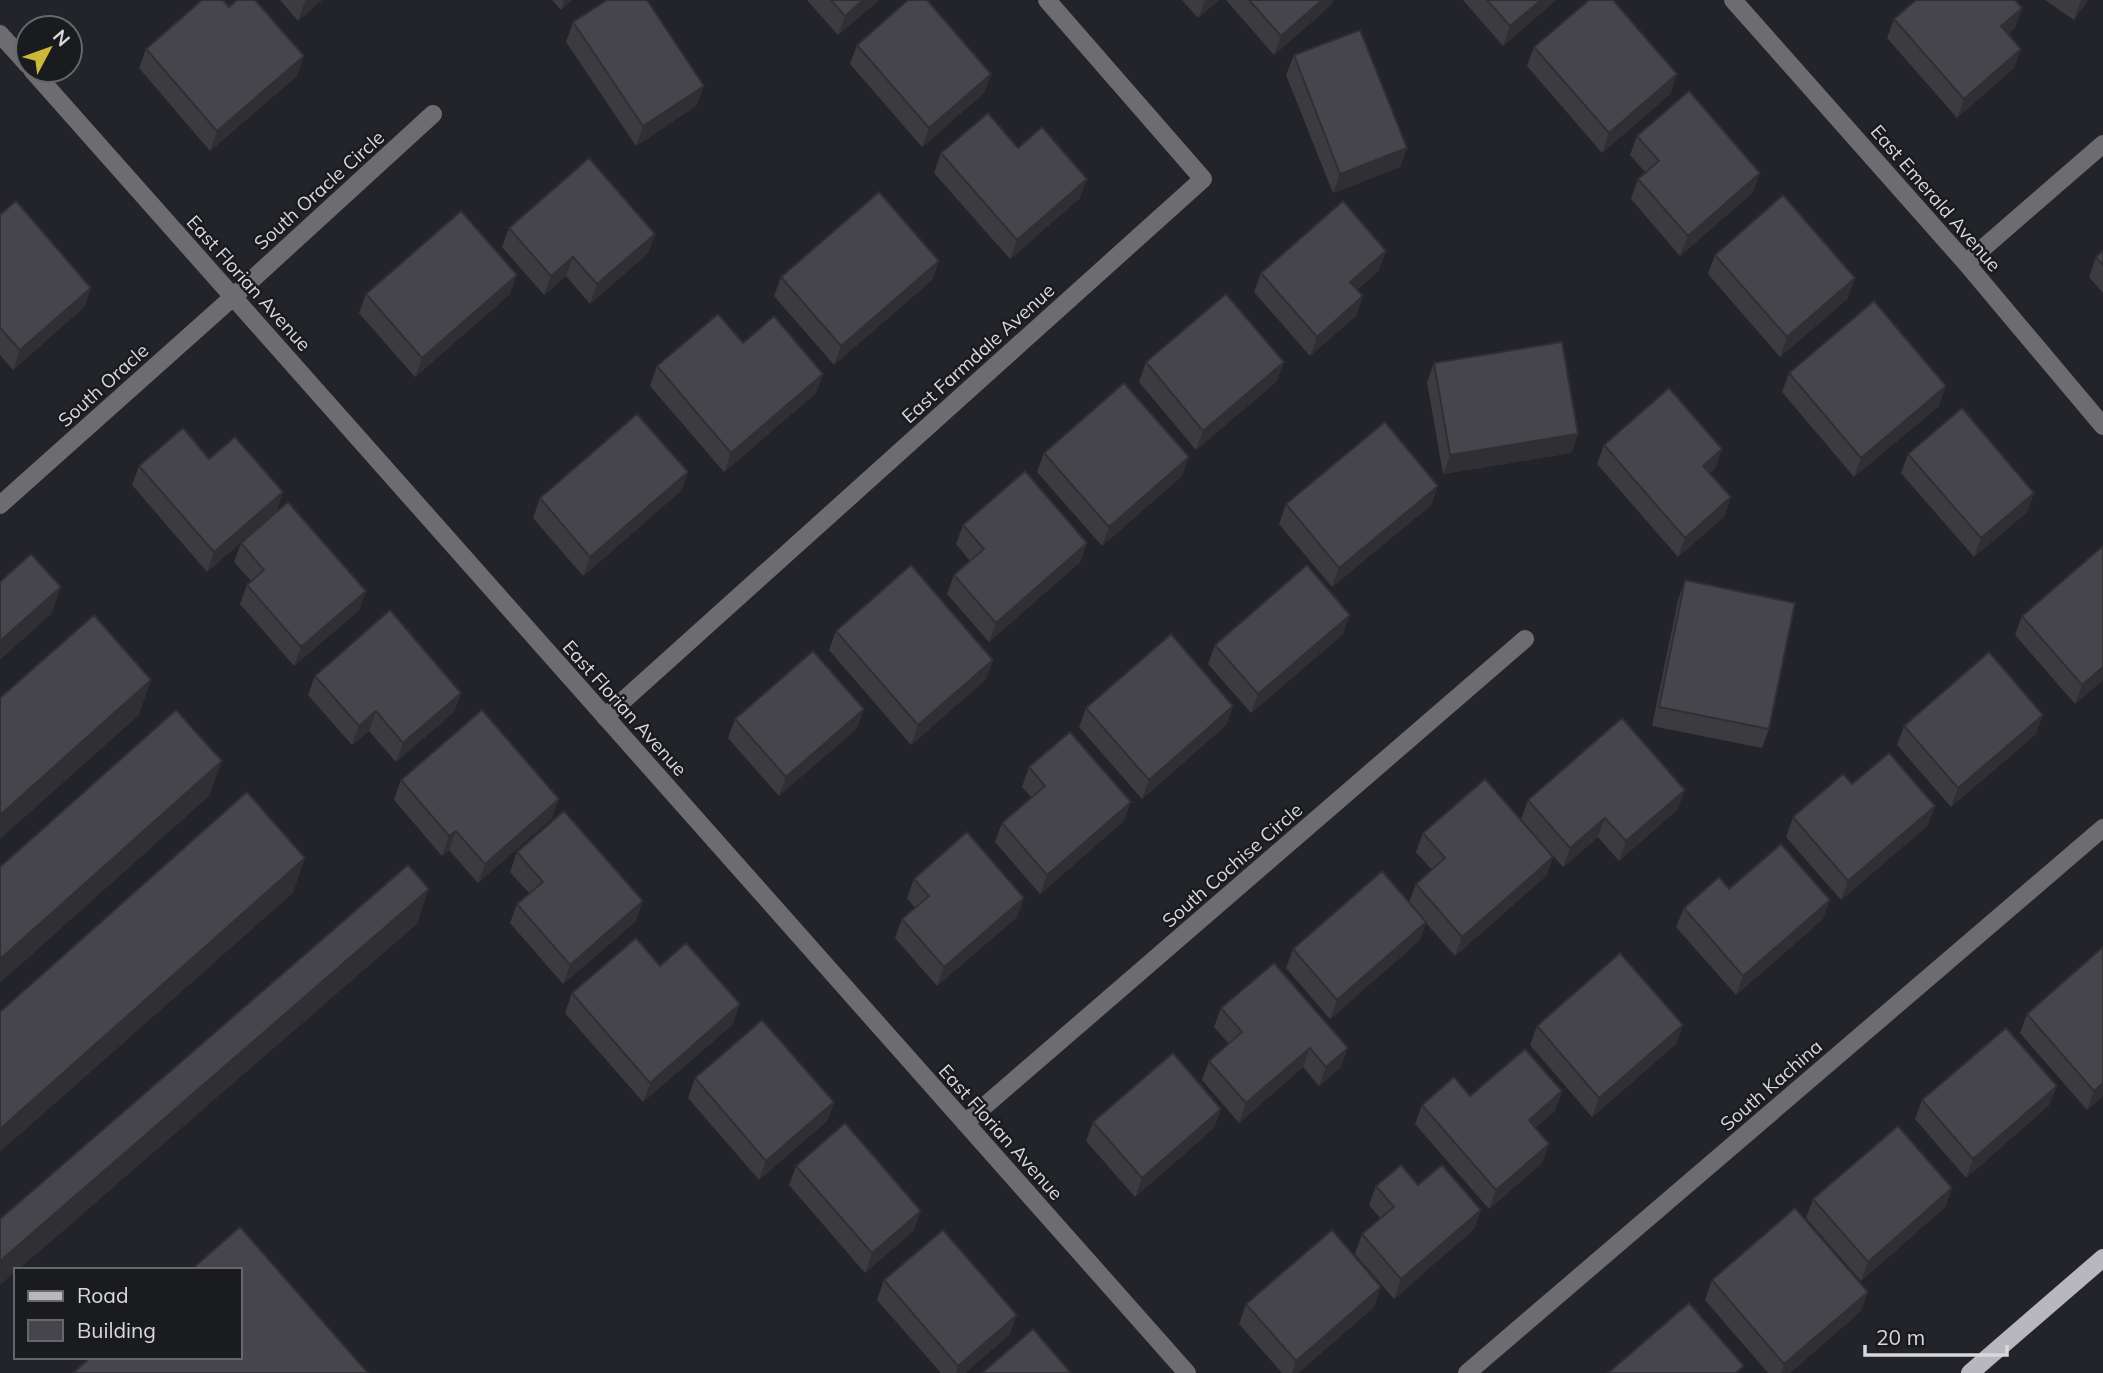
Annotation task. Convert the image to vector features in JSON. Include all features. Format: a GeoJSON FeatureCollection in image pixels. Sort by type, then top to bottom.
{"type":"FeatureCollection","features":[{"type":"Feature","properties":{"kind":"main road"},"geometry":{"type":"LineString","coordinates":[[1970,1373],[2103,1258]]}},
{"type":"Feature","properties":{"kind":"street","name":"East Farmdale Avenue"},"geometry":{"type":"LineString","coordinates":[[605,717],[1203,179],[1047,0]]}},
{"type":"Feature","properties":{"kind":"street","name":"East Emerald Avenue"},"geometry":{"type":"LineString","coordinates":[[1733,0],[1966,263],[2103,426]]}},
{"type":"Feature","properties":{"kind":"street"},"geometry":{"type":"LineString","coordinates":[[0,34],[14,50]]}},
{"type":"Feature","properties":{"kind":"street","name":"East Florian Avenue"},"geometry":{"type":"LineString","coordinates":[[44,84],[1187,1373]]}},
{"type":"Feature","properties":{"kind":"street","name":"South Oracle Circle"},"geometry":{"type":"LineString","coordinates":[[233,297],[433,114]]}},
{"type":"Feature","properties":{"kind":"street"},"geometry":{"type":"LineString","coordinates":[[1966,263],[2103,144]]}},
{"type":"Feature","properties":{"kind":"street","name":"South Oracle"},"geometry":{"type":"LineString","coordinates":[[0,505],[233,297]]}},
{"type":"Feature","properties":{"kind":"street","name":"South Cochise Circle"},"geometry":{"type":"LineString","coordinates":[[965,1123],[1525,639]]}},
{"type":"Feature","properties":{"kind":"street","name":"South Kachina"},"geometry":{"type":"LineString","coordinates":[[1467,1373],[2103,828]]}},
{"type":"Feature","properties":{"kind":"building"},"geometry":{"type":"Polygon","coordinates":[[[202,0],[223,0],[229,7],[237,0],[255,0],[304,56],[217,131],[146,49],[202,0]]]}},
{"type":"Feature","properties":{"kind":"building"},"geometry":{"type":"Polygon","coordinates":[[[607,0],[647,0],[704,86],[643,126],[573,22],[607,0]]]}},
{"type":"Feature","properties":{"kind":"building"},"geometry":{"type":"Polygon","coordinates":[[[831,0],[863,0],[845,16],[831,0]]]}},
{"type":"Feature","properties":{"kind":"building"},"geometry":{"type":"Polygon","coordinates":[[[908,0],[927,0],[991,74],[929,128],[857,45],[908,0]]]}},
{"type":"Feature","properties":{"kind":"building"},"geometry":{"type":"Polygon","coordinates":[[[1249,0],[1322,0],[1281,36],[1249,0]]]}},
{"type":"Feature","properties":{"kind":"building"},"geometry":{"type":"Polygon","coordinates":[[[1487,0],[1541,0],[1510,26],[1487,0]]]}},
{"type":"Feature","properties":{"kind":"building"},"geometry":{"type":"Polygon","coordinates":[[[1589,0],[1613,0],[1677,74],[1609,133],[1534,47],[1589,0]]]}},
{"type":"Feature","properties":{"kind":"building"},"geometry":{"type":"Polygon","coordinates":[[[1916,0],[2015,0],[2022,8],[2001,26],[2021,49],[1964,99],[1894,19],[1916,0]]]}},
{"type":"Feature","properties":{"kind":"building"},"geometry":{"type":"Polygon","coordinates":[[[1360,30],[1407,148],[1340,174],[1294,55],[1360,30]]]}},
{"type":"Feature","properties":{"kind":"building"},"geometry":{"type":"Polygon","coordinates":[[[1689,91],[1760,173],[1688,236],[1638,179],[1659,161],[1637,136],[1689,91]]]}},
{"type":"Feature","properties":{"kind":"building"},"geometry":{"type":"Polygon","coordinates":[[[988,113],[1018,148],[1042,127],[1087,179],[1017,240],[941,153],[988,113]]]}},
{"type":"Feature","properties":{"kind":"building"},"geometry":{"type":"Polygon","coordinates":[[[589,158],[655,234],[597,284],[573,257],[551,276],[509,228],[589,158]]]}},
{"type":"Feature","properties":{"kind":"building"},"geometry":{"type":"Polygon","coordinates":[[[879,192],[939,261],[841,346],[781,277],[879,192]]]}},
{"type":"Feature","properties":{"kind":"building"},"geometry":{"type":"Polygon","coordinates":[[[1783,195],[1855,278],[1787,337],[1715,255],[1783,195]]]}},
{"type":"Feature","properties":{"kind":"building"},"geometry":{"type":"Polygon","coordinates":[[[16,201],[91,288],[20,350],[0,328],[0,215],[16,201]]]}},
{"type":"Feature","properties":{"kind":"building"},"geometry":{"type":"Polygon","coordinates":[[[1343,201],[1386,251],[1350,282],[1363,296],[1317,337],[1261,273],[1343,201]]]}},
{"type":"Feature","properties":{"kind":"building"},"geometry":{"type":"Polygon","coordinates":[[[461,211],[517,275],[422,358],[366,294],[461,211]]]}},
{"type":"Feature","properties":{"kind":"building"},"geometry":{"type":"Polygon","coordinates":[[[2103,251],[2103,265],[2096,257],[2103,251]]]}},
{"type":"Feature","properties":{"kind":"building"},"geometry":{"type":"Polygon","coordinates":[[[1226,294],[1284,362],[1203,431],[1146,362],[1226,294]]]}},
{"type":"Feature","properties":{"kind":"building"},"geometry":{"type":"Polygon","coordinates":[[[1874,301],[1946,386],[1861,458],[1789,373],[1874,301]]]}},
{"type":"Feature","properties":{"kind":"building"},"geometry":{"type":"Polygon","coordinates":[[[718,314],[743,343],[774,316],[823,374],[731,453],[657,366],[718,314]]]}},
{"type":"Feature","properties":{"kind":"building"},"geometry":{"type":"Polygon","coordinates":[[[1562,342],[1578,434],[1450,455],[1434,363],[1562,342]]]}},
{"type":"Feature","properties":{"kind":"building"},"geometry":{"type":"Polygon","coordinates":[[[1124,383],[1189,457],[1109,527],[1044,453],[1124,383]]]}},
{"type":"Feature","properties":{"kind":"building"},"geometry":{"type":"Polygon","coordinates":[[[1669,388],[1722,449],[1703,466],[1731,497],[1685,538],[1604,445],[1669,388]]]}},
{"type":"Feature","properties":{"kind":"building"},"geometry":{"type":"Polygon","coordinates":[[[1962,408],[2034,493],[1981,538],[1908,454],[1962,408]]]}},
{"type":"Feature","properties":{"kind":"building"},"geometry":{"type":"Polygon","coordinates":[[[637,414],[688,472],[590,557],[540,498],[637,414]]]}},
{"type":"Feature","properties":{"kind":"building"},"geometry":{"type":"Polygon","coordinates":[[[1385,422],[1438,486],[1339,568],[1286,504],[1385,422]]]}},
{"type":"Feature","properties":{"kind":"building"},"geometry":{"type":"Polygon","coordinates":[[[183,428],[209,459],[235,437],[283,492],[214,552],[139,466],[183,428]]]}},
{"type":"Feature","properties":{"kind":"building"},"geometry":{"type":"Polygon","coordinates":[[[1025,471],[1087,543],[996,623],[954,575],[984,549],[963,525],[1025,471]]]}},
{"type":"Feature","properties":{"kind":"building"},"geometry":{"type":"Polygon","coordinates":[[[288,502],[366,591],[301,647],[247,585],[264,570],[241,543],[288,502]]]}},
{"type":"Feature","properties":{"kind":"building"},"geometry":{"type":"Polygon","coordinates":[[[2103,546],[2103,667],[2082,685],[2022,616],[2103,546]]]}},
{"type":"Feature","properties":{"kind":"building"},"geometry":{"type":"Polygon","coordinates":[[[31,554],[61,587],[0,641],[0,582],[31,554]]]}},
{"type":"Feature","properties":{"kind":"building"},"geometry":{"type":"Polygon","coordinates":[[[911,565],[993,660],[918,725],[836,631],[911,565]]]}},
{"type":"Feature","properties":{"kind":"building"},"geometry":{"type":"Polygon","coordinates":[[[1307,565],[1350,615],[1258,694],[1215,645],[1307,565]]]}},
{"type":"Feature","properties":{"kind":"building"},"geometry":{"type":"Polygon","coordinates":[[[1685,580],[1795,603],[1769,729],[1659,707],[1685,580]]]}},
{"type":"Feature","properties":{"kind":"building"},"geometry":{"type":"Polygon","coordinates":[[[390,610],[461,693],[403,743],[376,711],[359,726],[315,676],[390,610]]]}},
{"type":"Feature","properties":{"kind":"building"},"geometry":{"type":"Polygon","coordinates":[[[94,615],[151,680],[0,815],[0,698],[94,615]]]}},
{"type":"Feature","properties":{"kind":"building"},"geometry":{"type":"Polygon","coordinates":[[[1171,634],[1233,706],[1149,780],[1086,708],[1171,634]]]}},
{"type":"Feature","properties":{"kind":"building"},"geometry":{"type":"Polygon","coordinates":[[[813,651],[864,709],[786,777],[735,719],[813,651]]]}},
{"type":"Feature","properties":{"kind":"building"},"geometry":{"type":"Polygon","coordinates":[[[1989,652],[2043,715],[1958,788],[1904,726],[1989,652]]]}},
{"type":"Feature","properties":{"kind":"building"},"geometry":{"type":"Polygon","coordinates":[[[176,710],[222,761],[0,959],[0,867],[176,710]]]}},
{"type":"Feature","properties":{"kind":"building"},"geometry":{"type":"Polygon","coordinates":[[[482,710],[559,799],[485,864],[456,831],[449,836],[401,780],[482,710]]]}},
{"type":"Feature","properties":{"kind":"building"},"geometry":{"type":"Polygon","coordinates":[[[1622,718],[1685,790],[1626,841],[1605,818],[1570,848],[1528,800],[1622,718]]]}},
{"type":"Feature","properties":{"kind":"building"},"geometry":{"type":"Polygon","coordinates":[[[1070,732],[1131,802],[1047,875],[1002,823],[1045,786],[1029,767],[1070,732]]]}},
{"type":"Feature","properties":{"kind":"building"},"geometry":{"type":"Polygon","coordinates":[[[1889,753],[1935,806],[1848,881],[1793,817],[1843,774],[1852,784],[1889,753]]]}},
{"type":"Feature","properties":{"kind":"building"},"geometry":{"type":"Polygon","coordinates":[[[1485,779],[1553,857],[1462,937],[1416,884],[1445,858],[1423,833],[1485,779]]]}},
{"type":"Feature","properties":{"kind":"building"},"geometry":{"type":"Polygon","coordinates":[[[247,792],[305,858],[0,1129],[0,1012],[247,792]]]}},
{"type":"Feature","properties":{"kind":"building"},"geometry":{"type":"Polygon","coordinates":[[[564,811],[643,901],[570,965],[517,904],[543,882],[517,852],[564,811]]]}},
{"type":"Feature","properties":{"kind":"building"},"geometry":{"type":"Polygon","coordinates":[[[967,832],[1024,898],[944,967],[902,919],[929,896],[914,879],[967,832]]]}},
{"type":"Feature","properties":{"kind":"building"},"geometry":{"type":"Polygon","coordinates":[[[1781,844],[1830,900],[1743,976],[1684,908],[1719,877],[1729,889],[1781,844]]]}},
{"type":"Feature","properties":{"kind":"building"},"geometry":{"type":"Polygon","coordinates":[[[408,865],[429,889],[0,1261],[0,1219],[408,865]]]}},
{"type":"Feature","properties":{"kind":"building"},"geometry":{"type":"Polygon","coordinates":[[[1382,871],[1426,922],[1337,1000],[1293,949],[1382,871]]]}},
{"type":"Feature","properties":{"kind":"building"},"geometry":{"type":"Polygon","coordinates":[[[636,938],[660,966],[686,943],[740,1004],[650,1083],[572,993],[636,938]]]}},
{"type":"Feature","properties":{"kind":"building"},"geometry":{"type":"Polygon","coordinates":[[[2103,947],[2103,1083],[2094,1091],[2027,1014],[2103,947]]]}},
{"type":"Feature","properties":{"kind":"building"},"geometry":{"type":"Polygon","coordinates":[[[1620,953],[1683,1025],[1599,1098],[1537,1026],[1620,953]]]}},
{"type":"Feature","properties":{"kind":"building"},"geometry":{"type":"Polygon","coordinates":[[[1274,963],[1348,1048],[1326,1067],[1310,1048],[1246,1103],[1209,1061],[1242,1032],[1221,1008],[1274,963]]]}},
{"type":"Feature","properties":{"kind":"building"},"geometry":{"type":"Polygon","coordinates":[[[762,1020],[834,1102],[766,1161],[695,1078],[762,1020]]]}},
{"type":"Feature","properties":{"kind":"building"},"geometry":{"type":"Polygon","coordinates":[[[2006,1028],[2057,1086],[1973,1159],[1922,1100],[2006,1028]]]}},
{"type":"Feature","properties":{"kind":"building"},"geometry":{"type":"Polygon","coordinates":[[[1525,1049],[1562,1091],[1529,1120],[1549,1144],[1496,1190],[1422,1105],[1454,1077],[1470,1096],[1525,1049]]]}},
{"type":"Feature","properties":{"kind":"building"},"geometry":{"type":"Polygon","coordinates":[[[1173,1053],[1221,1109],[1142,1178],[1093,1122],[1173,1053]]]}},
{"type":"Feature","properties":{"kind":"building"},"geometry":{"type":"Polygon","coordinates":[[[845,1123],[921,1211],[872,1253],[796,1166],[845,1123]]]}},
{"type":"Feature","properties":{"kind":"building"},"geometry":{"type":"Polygon","coordinates":[[[1898,1126],[1952,1188],[1868,1262],[1813,1199],[1898,1126]]]}},
{"type":"Feature","properties":{"kind":"building"},"geometry":{"type":"Polygon","coordinates":[[[1401,1165],[1418,1185],[1442,1165],[1481,1210],[1401,1279],[1362,1234],[1394,1207],[1376,1186],[1401,1165]]]}},
{"type":"Feature","properties":{"kind":"building"},"geometry":{"type":"Polygon","coordinates":[[[1795,1208],[1868,1292],[1784,1364],[1712,1280],[1795,1208]]]}},
{"type":"Feature","properties":{"kind":"building"},"geometry":{"type":"Polygon","coordinates":[[[240,1227],[368,1373],[73,1373],[89,1359],[242,1359],[242,1268],[193,1268],[240,1227]]]}},
{"type":"Feature","properties":{"kind":"building"},"geometry":{"type":"Polygon","coordinates":[[[943,1230],[1017,1315],[958,1366],[884,1280],[943,1230]]]}},
{"type":"Feature","properties":{"kind":"building"},"geometry":{"type":"Polygon","coordinates":[[[1332,1230],[1381,1287],[1296,1361],[1246,1304],[1332,1230]]]}},
{"type":"Feature","properties":{"kind":"building"},"geometry":{"type":"Polygon","coordinates":[[[1689,1303],[1744,1366],[1736,1373],[1608,1373],[1689,1303]]]}},
{"type":"Feature","properties":{"kind":"building"},"geometry":{"type":"Polygon","coordinates":[[[1033,1329],[1071,1373],[982,1373],[1033,1329]]]}}]}
